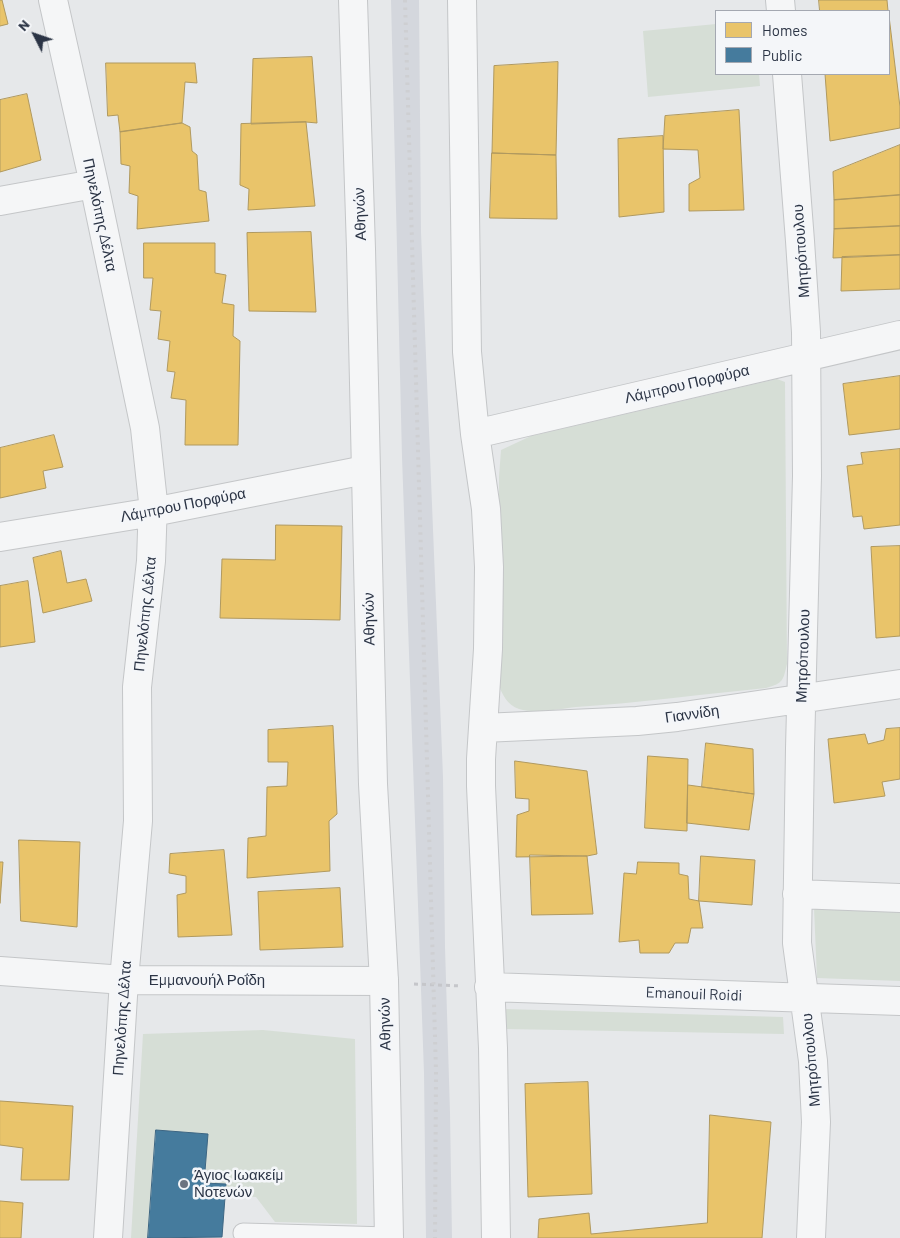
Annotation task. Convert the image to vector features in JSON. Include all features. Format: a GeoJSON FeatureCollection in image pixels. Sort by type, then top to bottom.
{"type":"FeatureCollection","features":[{"type":"Feature","properties":{"kind":"street","name":"Πηνελόπης Δέλτα"},"geometry":{"type":"LineString","coordinates":[[53,0],[145,428],[149,452],[153,512],[151,561],[137,686],[138,821],[124,980],[108,1238]]}},
{"type":"Feature","properties":{"kind":"street","name":"Αθηνών"},"geometry":{"type":"LineString","coordinates":[[353,0],[361,249],[373,784],[384,981],[389,1238]]}},
{"type":"Feature","properties":{"kind":"street"},"geometry":{"type":"LineString","coordinates":[[462,0],[467,352],[474,434],[486,509],[490,567],[481,786],[492,1048],[496,1238]]}},
{"type":"Feature","properties":{"kind":"street","name":"Μητρόπουλου"},"geometry":{"type":"LineString","coordinates":[[786,75],[800,241],[806,356],[807,476],[797,943],[813,1061],[816,1122],[811,1238]]}},
{"type":"Feature","properties":{"kind":"street"},"geometry":{"type":"LineString","coordinates":[[0,201],[94,184]]}},
{"type":"Feature","properties":{"kind":"street","name":"Λάμπρου Πορφύρα"},"geometry":{"type":"LineString","coordinates":[[474,434],[900,335]]}},
{"type":"Feature","properties":{"kind":"street","name":"Λάμπρου Πορφύρα"},"geometry":{"type":"LineString","coordinates":[[0,537],[153,512],[365,470]]}},
{"type":"Feature","properties":{"kind":"street","name":"Γιαννίδη"},"geometry":{"type":"LineString","coordinates":[[483,728],[637,721],[677,717],[900,684]]}},
{"type":"Feature","properties":{"kind":"street"},"geometry":{"type":"LineString","coordinates":[[798,894],[900,898]]}},
{"type":"Feature","properties":{"kind":"street","name":"Εμμανουήλ Ροΐδη"},"geometry":{"type":"LineString","coordinates":[[0,971],[124,980],[384,981]]}},
{"type":"Feature","properties":{"kind":"street","name":"Emanouil Roidi"},"geometry":{"type":"LineString","coordinates":[[489,987],[900,1000]]}},
{"type":"Feature","properties":{"kind":"lane"},"geometry":{"type":"LineString","coordinates":[[243,1233],[389,1238]]}},
{"type":"Feature","properties":{"kind":"path"},"geometry":{"type":"LineString","coordinates":[[384,981],[489,987]]}},
{"type":"Feature","properties":{"kind":"shaded area"},"geometry":{"type":"Polygon","coordinates":[[[391,0],[419,0],[421,232],[443,777],[452,1238],[426,1238],[424,1073],[402,457],[391,0]]]}},
{"type":"Feature","properties":{"kind":"shaded area"},"geometry":{"type":"Polygon","coordinates":[[[715,24],[715,75],[759,75],[760,86],[648,97],[643,31],[715,24]]]}},
{"type":"Feature","properties":{"kind":"shaded area"},"geometry":{"type":"Polygon","coordinates":[[[777,379],[785,382],[787,664],[782,680],[766,688],[547,711],[519,709],[511,705],[503,695],[498,683],[499,477],[501,450],[531,436],[777,379]]]}},
{"type":"Feature","properties":{"kind":"shaded area"},"geometry":{"type":"Polygon","coordinates":[[[814,908],[900,911],[900,981],[817,978],[814,908]]]}},
{"type":"Feature","properties":{"kind":"shaded area"},"geometry":{"type":"Polygon","coordinates":[[[504,1009],[783,1017],[784,1034],[504,1029],[504,1009]]]}},
{"type":"Feature","properties":{"kind":"shaded area"},"geometry":{"type":"Polygon","coordinates":[[[263,1030],[355,1039],[357,1224],[275,1222],[256,1197],[225,1197],[226,1184],[204,1183],[207,1134],[156,1131],[148,1238],[131,1238],[143,1034],[263,1030]]]}},
{"type":"Feature","properties":{"kind":"building: Homes"},"geometry":{"type":"Polygon","coordinates":[[[0,0],[2,0],[8,24],[0,26],[0,0]]]}},
{"type":"Feature","properties":{"kind":"building: Homes"},"geometry":{"type":"Polygon","coordinates":[[[819,0],[887,0],[888,10],[820,10],[819,0]]]}},
{"type":"Feature","properties":{"kind":"building: Homes"},"geometry":{"type":"Polygon","coordinates":[[[890,24],[900,107],[900,128],[830,141],[825,75],[890,75],[890,24]]]}},
{"type":"Feature","properties":{"kind":"building: Homes"},"geometry":{"type":"Polygon","coordinates":[[[312,57],[317,123],[251,124],[253,59],[312,57]]]}},
{"type":"Feature","properties":{"kind":"building: Homes"},"geometry":{"type":"Polygon","coordinates":[[[558,62],[556,155],[492,153],[494,66],[558,62]]]}},
{"type":"Feature","properties":{"kind":"building: Homes"},"geometry":{"type":"Polygon","coordinates":[[[106,63],[195,63],[197,83],[185,82],[182,123],[120,132],[118,115],[108,116],[106,63]]]}},
{"type":"Feature","properties":{"kind":"building: Homes"},"geometry":{"type":"Polygon","coordinates":[[[27,94],[41,160],[0,172],[0,100],[27,94]]]}},
{"type":"Feature","properties":{"kind":"building: Homes"},"geometry":{"type":"Polygon","coordinates":[[[739,110],[744,210],[689,211],[689,184],[700,178],[698,150],[663,149],[665,116],[739,110]]]}},
{"type":"Feature","properties":{"kind":"building: Homes"},"geometry":{"type":"Polygon","coordinates":[[[306,122],[315,206],[248,210],[249,189],[240,185],[241,124],[306,122]]]}},
{"type":"Feature","properties":{"kind":"building: Homes"},"geometry":{"type":"Polygon","coordinates":[[[182,123],[190,127],[192,151],[197,155],[199,190],[206,192],[209,221],[137,229],[138,196],[129,193],[130,166],[121,164],[120,132],[182,123]]]}},
{"type":"Feature","properties":{"kind":"building: Homes"},"geometry":{"type":"Polygon","coordinates":[[[663,136],[664,212],[619,217],[618,139],[663,136]]]}},
{"type":"Feature","properties":{"kind":"building: Homes"},"geometry":{"type":"Polygon","coordinates":[[[900,145],[900,195],[834,200],[833,172],[900,145]]]}},
{"type":"Feature","properties":{"kind":"building: Homes"},"geometry":{"type":"Polygon","coordinates":[[[492,153],[556,155],[557,219],[490,218],[492,153]]]}},
{"type":"Feature","properties":{"kind":"building: Homes"},"geometry":{"type":"Polygon","coordinates":[[[900,195],[900,226],[834,229],[834,200],[900,195]]]}},
{"type":"Feature","properties":{"kind":"building: Homes"},"geometry":{"type":"Polygon","coordinates":[[[900,226],[900,255],[833,258],[834,229],[900,226]]]}},
{"type":"Feature","properties":{"kind":"building: Homes"},"geometry":{"type":"Polygon","coordinates":[[[311,232],[316,312],[249,311],[247,233],[311,232]]]}},
{"type":"Feature","properties":{"kind":"building: Homes"},"geometry":{"type":"Polygon","coordinates":[[[144,243],[215,243],[215,273],[226,275],[222,303],[234,305],[233,336],[240,341],[238,445],[185,445],[186,400],[171,398],[175,372],[167,371],[170,341],[158,339],[161,311],[150,310],[153,278],[144,278],[144,243]]]}},
{"type":"Feature","properties":{"kind":"building: Homes"},"geometry":{"type":"Polygon","coordinates":[[[900,255],[900,289],[841,291],[842,257],[900,255]]]}},
{"type":"Feature","properties":{"kind":"building: Homes"},"geometry":{"type":"Polygon","coordinates":[[[900,376],[900,429],[849,435],[843,384],[900,376]]]}},
{"type":"Feature","properties":{"kind":"building: Homes"},"geometry":{"type":"Polygon","coordinates":[[[54,435],[63,467],[43,471],[46,488],[0,498],[0,448],[54,435]]]}},
{"type":"Feature","properties":{"kind":"building: Homes"},"geometry":{"type":"Polygon","coordinates":[[[900,449],[900,525],[864,529],[862,516],[853,517],[847,466],[863,464],[861,453],[900,449]]]}},
{"type":"Feature","properties":{"kind":"building: Homes"},"geometry":{"type":"Polygon","coordinates":[[[276,525],[342,526],[340,620],[220,618],[222,559],[275,560],[276,525]]]}},
{"type":"Feature","properties":{"kind":"building: Homes"},"geometry":{"type":"Polygon","coordinates":[[[900,546],[900,636],[876,638],[871,547],[900,546]]]}},
{"type":"Feature","properties":{"kind":"building: Homes"},"geometry":{"type":"Polygon","coordinates":[[[61,551],[67,583],[86,579],[92,601],[43,613],[33,558],[61,551]]]}},
{"type":"Feature","properties":{"kind":"building: Homes"},"geometry":{"type":"Polygon","coordinates":[[[28,581],[35,642],[0,647],[0,586],[28,581]]]}},
{"type":"Feature","properties":{"kind":"building: Homes"},"geometry":{"type":"Polygon","coordinates":[[[333,726],[337,814],[329,821],[330,871],[247,878],[248,838],[266,836],[267,787],[287,786],[288,762],[268,762],[268,730],[333,726]]]}},
{"type":"Feature","properties":{"kind":"building: Homes"},"geometry":{"type":"Polygon","coordinates":[[[900,728],[900,779],[882,782],[885,796],[834,803],[828,739],[865,734],[868,744],[884,740],[886,729],[900,728]]]}},
{"type":"Feature","properties":{"kind":"building: Homes"},"geometry":{"type":"Polygon","coordinates":[[[706,743],[753,749],[754,794],[702,787],[706,743]]]}},
{"type":"Feature","properties":{"kind":"building: Homes"},"geometry":{"type":"Polygon","coordinates":[[[648,756],[688,759],[687,831],[645,828],[648,756]]]}},
{"type":"Feature","properties":{"kind":"building: Homes"},"geometry":{"type":"Polygon","coordinates":[[[515,761],[587,771],[597,854],[587,856],[516,857],[517,815],[529,811],[529,799],[516,798],[515,761]]]}},
{"type":"Feature","properties":{"kind":"building: Homes"},"geometry":{"type":"Polygon","coordinates":[[[688,785],[754,794],[749,830],[687,823],[688,785]]]}},
{"type":"Feature","properties":{"kind":"building: Homes"},"geometry":{"type":"Polygon","coordinates":[[[19,840],[80,842],[77,927],[21,921],[19,840]]]}},
{"type":"Feature","properties":{"kind":"building: Homes"},"geometry":{"type":"Polygon","coordinates":[[[224,850],[232,935],[178,937],[177,895],[186,893],[186,876],[169,873],[170,854],[224,850]]]}},
{"type":"Feature","properties":{"kind":"building: Homes"},"geometry":{"type":"Polygon","coordinates":[[[530,855],[587,856],[593,914],[532,915],[530,855]]]}},
{"type":"Feature","properties":{"kind":"building: Homes"},"geometry":{"type":"Polygon","coordinates":[[[701,856],[755,860],[752,905],[699,901],[701,856]]]}},
{"type":"Feature","properties":{"kind":"building: Homes"},"geometry":{"type":"Polygon","coordinates":[[[0,862],[3,862],[0,903],[0,862]]]}},
{"type":"Feature","properties":{"kind":"building: Homes"},"geometry":{"type":"Polygon","coordinates":[[[638,862],[679,863],[679,874],[688,876],[689,899],[699,901],[703,928],[691,928],[688,943],[675,943],[669,953],[640,953],[639,940],[619,942],[624,873],[636,874],[638,862]]]}},
{"type":"Feature","properties":{"kind":"building: Homes"},"geometry":{"type":"Polygon","coordinates":[[[340,888],[343,947],[260,950],[258,892],[340,888]]]}},
{"type":"Feature","properties":{"kind":"building: Homes"},"geometry":{"type":"Polygon","coordinates":[[[588,1082],[592,1194],[528,1197],[525,1084],[588,1082]]]}},
{"type":"Feature","properties":{"kind":"building: Homes"},"geometry":{"type":"Polygon","coordinates":[[[0,1101],[73,1106],[69,1180],[21,1180],[23,1148],[0,1145],[0,1101]]]}},
{"type":"Feature","properties":{"kind":"building: Homes"},"geometry":{"type":"Polygon","coordinates":[[[710,1115],[771,1122],[762,1238],[538,1238],[539,1219],[589,1213],[591,1234],[707,1223],[710,1115]]]}},
{"type":"Feature","properties":{"kind":"building: Homes"},"geometry":{"type":"Polygon","coordinates":[[[0,1201],[23,1203],[21,1238],[0,1238],[0,1201]]]}},
{"type":"Feature","properties":{"kind":"building: Public","name":"Άγιος Ιωακείμ Νοτενών"},"geometry":{"type":"Polygon","coordinates":[[[156,1130],[208,1134],[204,1183],[226,1184],[222,1237],[148,1238],[156,1130]]]}},
{"type":"Feature","properties":{"kind":"railway"},"geometry":{"type":"LineString","coordinates":[[405,0],[436,1072],[435,1238]]}},
{"type":"Feature","properties":{"kind":"place","name":"Άγιος Ιωακείμ Νοτενών"},"geometry":{"type":"Point","coordinates":[184,1184]}}]}
